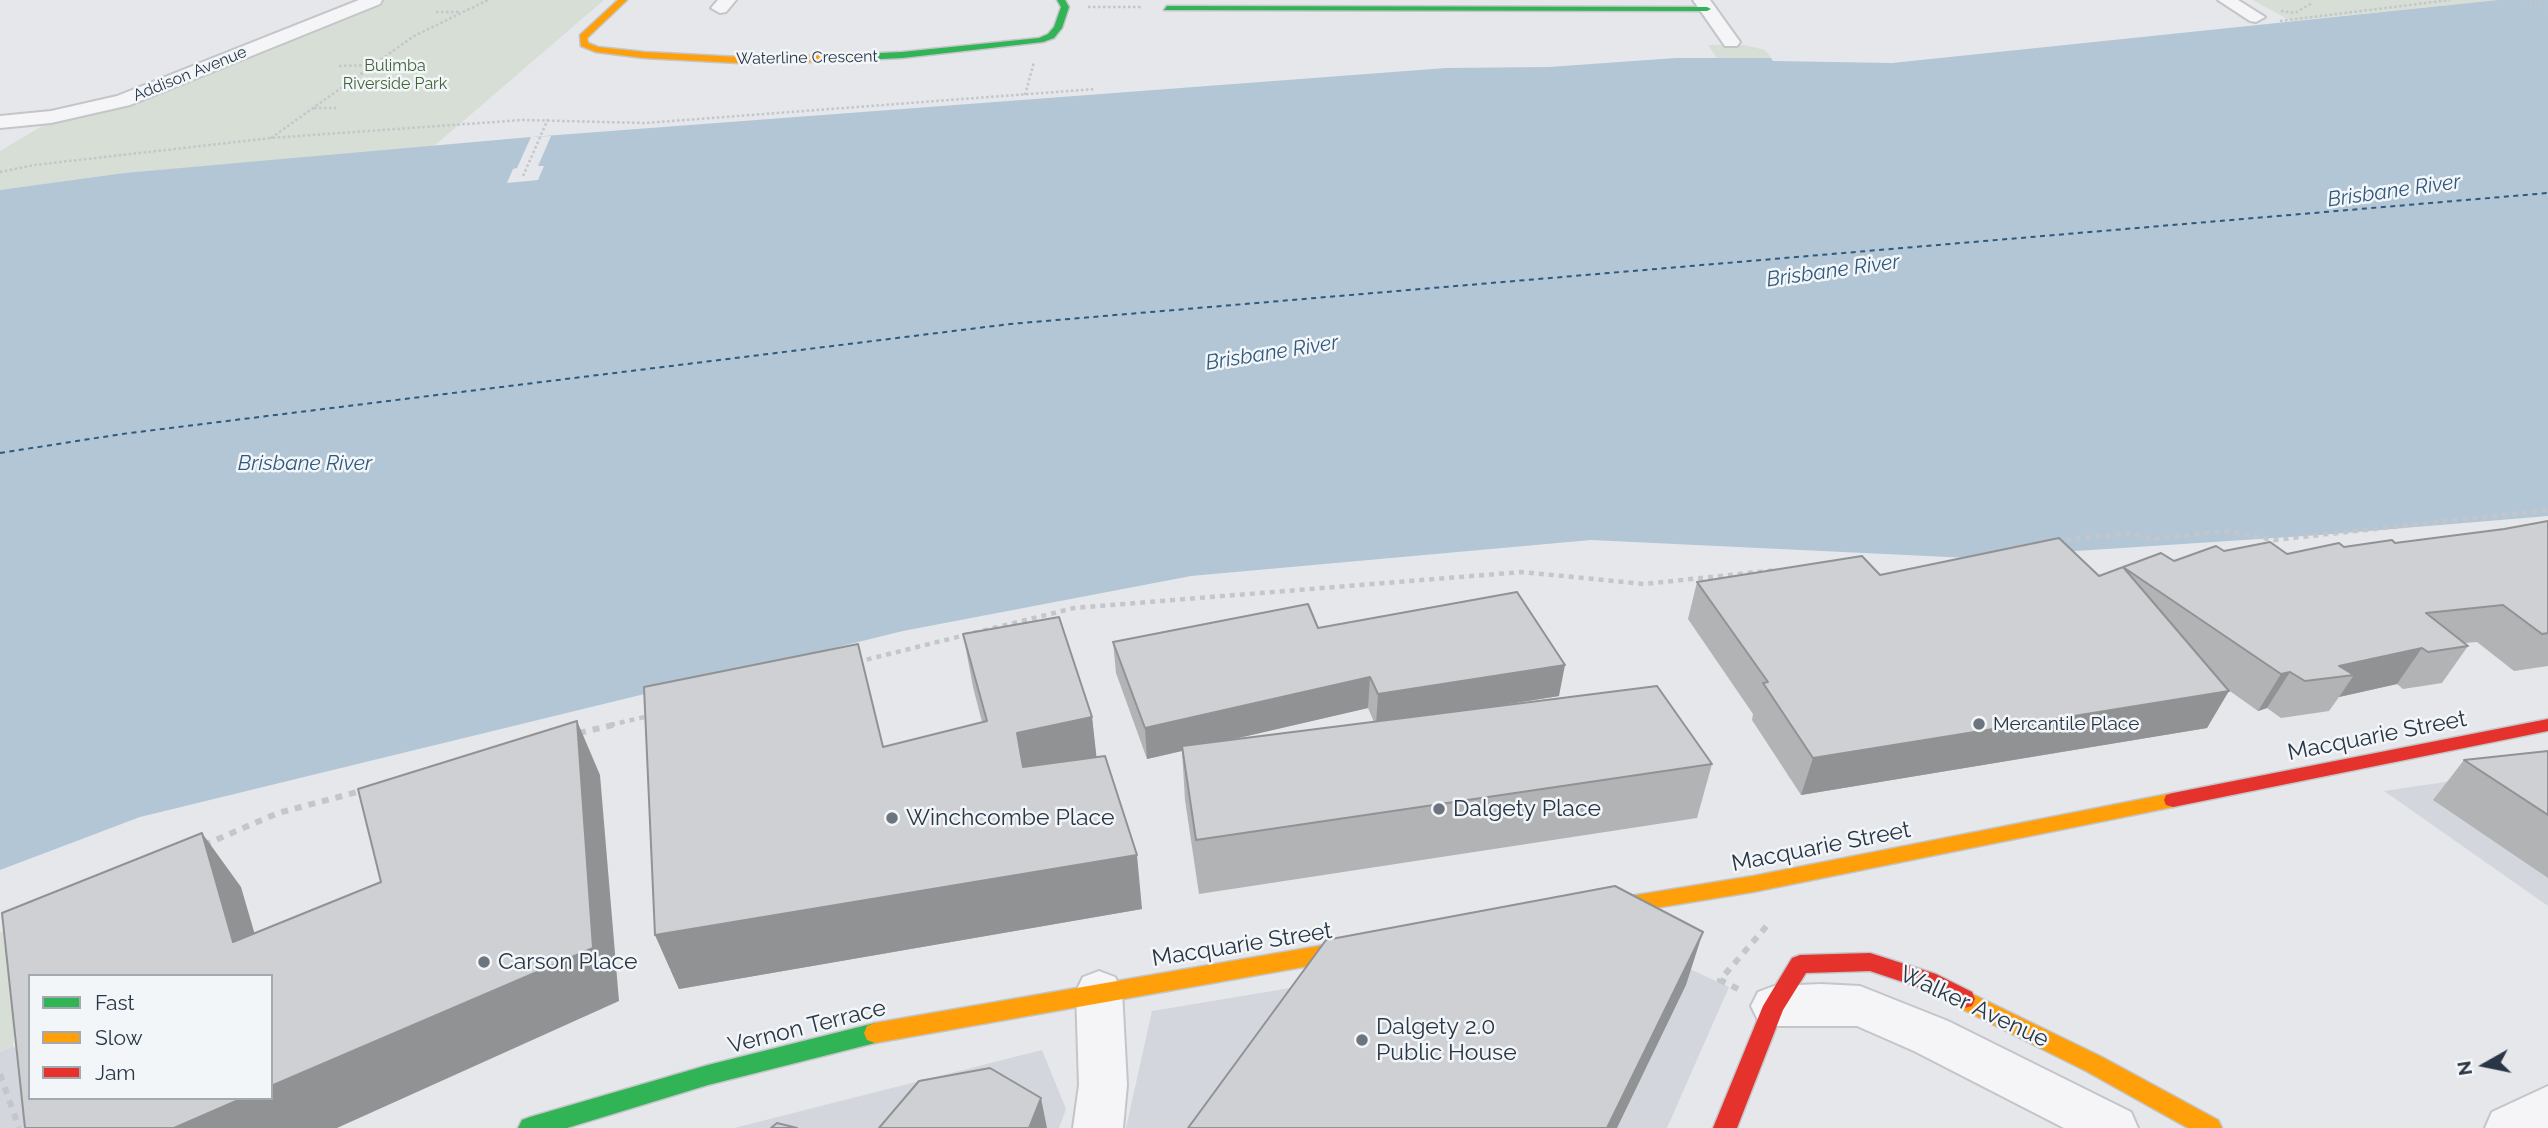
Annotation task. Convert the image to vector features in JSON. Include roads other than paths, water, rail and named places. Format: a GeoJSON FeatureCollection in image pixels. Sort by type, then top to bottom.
{"type":"FeatureCollection","features":[{"type":"Feature","properties":{"kind":"street","name":"Addison Avenue"},"geometry":{"type":"LineString","coordinates":[[0,122],[62,115],[123,101],[374,0]]}},
{"type":"Feature","properties":{"kind":"street","name":"Waterline Crescent"},"geometry":{"type":"LineString","coordinates":[[624,0],[583,37],[584,44],[596,49],[644,55],[757,61],[890,55],[1040,40],[1051,36],[1058,28],[1063,3]]}},
{"type":"Feature","properties":{"kind":"street"},"geometry":{"type":"LineString","coordinates":[[2226,0],[2256,17]]}},
{"type":"Feature","properties":{"kind":"street"},"geometry":{"type":"LineString","coordinates":[[1167,8],[1281,4],[1704,5],[1731,42]]}},
{"type":"Feature","properties":{"kind":"street","name":"Macquarie Street"},"geometry":{"type":"LineString","coordinates":[[1582,912],[1753,884],[2548,725]]}},
{"type":"Feature","properties":{"kind":"street","name":"Macquarie Street"},"geometry":{"type":"LineString","coordinates":[[1099,992],[1378,945]]}},
{"type":"Feature","properties":{"kind":"street","name":"Walker Avenue"},"geometry":{"type":"LineString","coordinates":[[1774,1006],[1800,964],[1870,962],[1928,981],[2094,1064],[2210,1128]]}},
{"type":"Feature","properties":{"kind":"street"},"geometry":{"type":"LineString","coordinates":[[1098,1128],[1103,1085],[1099,992]]}},
{"type":"Feature","properties":{"kind":"street","name":"Vernon Terrace"},"geometry":{"type":"LineString","coordinates":[[530,1128],[708,1075],[892,1029],[1099,992]]}},
{"type":"Feature","properties":{"kind":"street"},"geometry":{"type":"LineString","coordinates":[[1725,1128],[1774,1006],[1860,1006],[1931,1036],[2113,1128]]}},
{"type":"Feature","properties":{"kind":"street"},"geometry":{"type":"LineString","coordinates":[[2510,1128],[2548,1109]]}},
{"type":"Feature","properties":{"kind":"water","name":"Brisbane River"},"geometry":{"type":"Polygon","coordinates":[[[2498,0],[2548,0],[2548,516],[2320,535],[1969,558],[1591,540],[1191,576],[903,631],[140,817],[0,870],[0,190],[124,173],[531,137],[1446,68],[1549,67],[1676,58],[1771,58],[1773,61],[1892,63],[2498,0]]]}},
{"type":"Feature","properties":{"kind":"place","name":"Mercantile Place"},"geometry":{"type":"Point","coordinates":[1979,724]}},
{"type":"Feature","properties":{"kind":"place","name":"Dalgety Place"},"geometry":{"type":"Point","coordinates":[1439,809]}},
{"type":"Feature","properties":{"kind":"place","name":"Winchcombe Place"},"geometry":{"type":"Point","coordinates":[892,818]}},
{"type":"Feature","properties":{"kind":"place","name":"Carson Place"},"geometry":{"type":"Point","coordinates":[484,962]}},
{"type":"Feature","properties":{"kind":"place","name":"Dalgety 2.0 Public House"},"geometry":{"type":"Point","coordinates":[1362,1040]}},
{"type":"Feature","properties":{"kind":"park label","name":"Bulimba Riverside Park"},"geometry":{"type":"Point","coordinates":[395,75]}}]}
